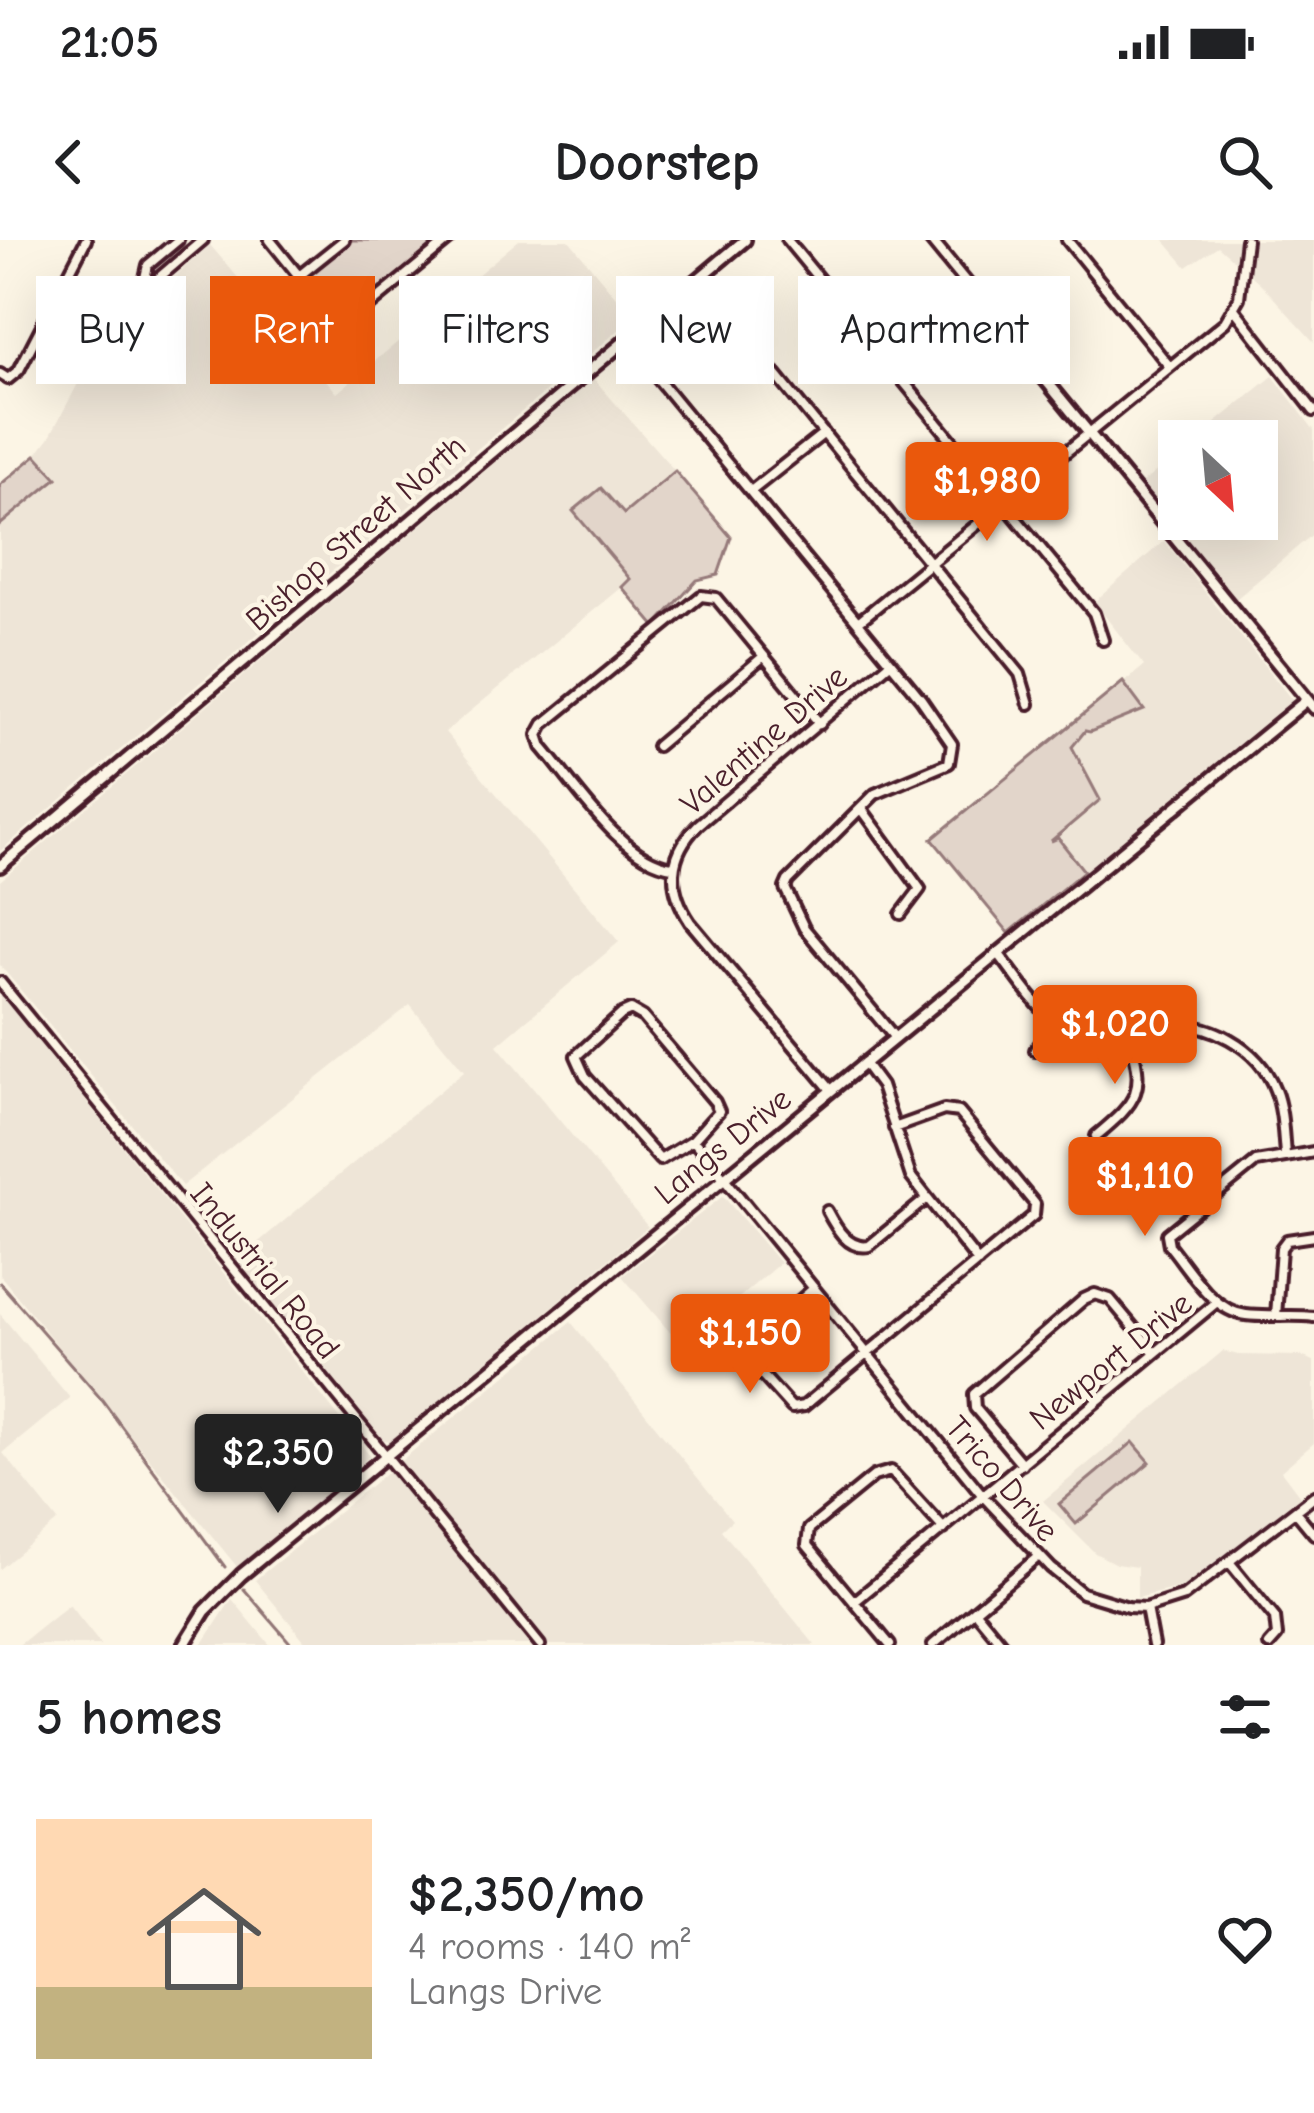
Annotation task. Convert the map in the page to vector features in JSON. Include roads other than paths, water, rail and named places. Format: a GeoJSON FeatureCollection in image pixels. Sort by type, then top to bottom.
{"type":"FeatureCollection","features":[{"type":"Feature","properties":{"kind":"main road","name":"Bishop Street North"},"geometry":{"type":"LineString","coordinates":[[702,276],[746,240]]}},
{"type":"Feature","properties":{"kind":"main road"},"geometry":{"type":"LineString","coordinates":[[931,240],[1311,704]]}},
{"type":"Feature","properties":{"kind":"main road","name":"Bishop Street North"},"geometry":{"type":"LineString","coordinates":[[0,866],[616,347]]}},
{"type":"Feature","properties":{"kind":"main road","name":"Langs Drive"},"geometry":{"type":"LineString","coordinates":[[184,1645],[215,1599],[386,1456],[998,953],[1311,704]]}},
{"type":"Feature","properties":{"kind":"street"},"geometry":{"type":"LineString","coordinates":[[0,374],[8,379],[19,370],[86,240]]}},
{"type":"Feature","properties":{"kind":"street"},"geometry":{"type":"LineString","coordinates":[[178,240],[148,265],[145,278],[155,281],[200,241]]}},
{"type":"Feature","properties":{"kind":"street"},"geometry":{"type":"LineString","coordinates":[[270,240],[299,276],[344,240]]}},
{"type":"Feature","properties":{"kind":"street"},"geometry":{"type":"LineString","coordinates":[[375,299],[449,240]]}},
{"type":"Feature","properties":{"kind":"street"},"geometry":{"type":"LineString","coordinates":[[787,240],[1094,613],[1103,640]]}},
{"type":"Feature","properties":{"kind":"street"},"geometry":{"type":"LineString","coordinates":[[1067,240],[1171,367]]}},
{"type":"Feature","properties":{"kind":"street"},"geometry":{"type":"LineString","coordinates":[[858,622],[1235,310],[1246,240]]}},
{"type":"Feature","properties":{"kind":"street"},"geometry":{"type":"LineString","coordinates":[[1235,310],[1314,411]]}},
{"type":"Feature","properties":{"kind":"street"},"geometry":{"type":"LineString","coordinates":[[774,372],[1020,674],[1029,704]]}},
{"type":"Feature","properties":{"kind":"street"},"geometry":{"type":"LineString","coordinates":[[663,384],[921,699],[952,744],[952,754],[943,767],[891,785],[861,808],[788,880],[785,889],[804,928],[895,1038]]}},
{"type":"Feature","properties":{"kind":"street"},"geometry":{"type":"LineString","coordinates":[[752,491],[824,433]]}},
{"type":"Feature","properties":{"kind":"street"},"geometry":{"type":"LineString","coordinates":[[820,724],[716,598],[701,596],[540,728],[542,747],[628,847],[651,864],[673,867],[675,896],[690,922],[831,1090]]}},
{"type":"Feature","properties":{"kind":"street"},"geometry":{"type":"LineString","coordinates":[[657,746],[764,656]]}},
{"type":"Feature","properties":{"kind":"street","name":"Valentine Drive"},"geometry":{"type":"LineString","coordinates":[[673,867],[682,843],[698,825],[890,663]]}},
{"type":"Feature","properties":{"kind":"street"},"geometry":{"type":"LineString","coordinates":[[861,808],[920,889],[901,914]]}},
{"type":"Feature","properties":{"kind":"street"},"geometry":{"type":"LineString","coordinates":[[998,953],[1056,1024],[1095,1040],[1162,1025],[1195,1026],[1241,1047],[1276,1091],[1286,1154]]}},
{"type":"Feature","properties":{"kind":"street","name":"Industrial Road"},"geometry":{"type":"LineString","coordinates":[[0,982],[540,1645]]}},
{"type":"Feature","properties":{"kind":"street"},"geometry":{"type":"LineString","coordinates":[[631,1010],[643,1017],[715,1102],[716,1119],[693,1140],[660,1160],[578,1066],[580,1050],[622,1014],[631,1010]]}},
{"type":"Feature","properties":{"kind":"street"},"geometry":{"type":"LineString","coordinates":[[1035,1050],[1056,1024]]}},
{"type":"Feature","properties":{"kind":"street"},"geometry":{"type":"LineString","coordinates":[[1096,1136],[1132,1103],[1139,1086],[1129,1035]]}},
{"type":"Feature","properties":{"kind":"street"},"geometry":{"type":"LineString","coordinates":[[864,1063],[881,1086],[905,1167],[978,1262]]}},
{"type":"Feature","properties":{"kind":"street"},"geometry":{"type":"LineString","coordinates":[[813,1289],[750,1341],[747,1358],[786,1405],[797,1408],[1034,1215],[1035,1204],[959,1112],[944,1111],[894,1128]]}},
{"type":"Feature","properties":{"kind":"street","name":"Trico Drive"},"geometry":{"type":"LineString","coordinates":[[693,1140],[984,1496],[1040,1556],[1092,1598],[1147,1608]]}},
{"type":"Feature","properties":{"kind":"street"},"geometry":{"type":"LineString","coordinates":[[1314,1152],[1256,1162],[1167,1234],[1169,1245],[1217,1302],[1238,1314],[1314,1318]]}},
{"type":"Feature","properties":{"kind":"street"},"geometry":{"type":"LineString","coordinates":[[827,1211],[859,1248],[868,1246],[926,1200]]}},
{"type":"Feature","properties":{"kind":"street"},"geometry":{"type":"LineString","coordinates":[[1276,1316],[1281,1248],[1286,1240],[1314,1236]]}},
{"type":"Feature","properties":{"kind":"street"},"geometry":{"type":"LineString","coordinates":[[1022,1464],[975,1408],[974,1394],[1048,1328],[1084,1299],[1101,1294],[1155,1353]]}},
{"type":"Feature","properties":{"kind":"street","name":"Newport Drive"},"geometry":{"type":"LineString","coordinates":[[854,1602],[1217,1302]]}},
{"type":"Feature","properties":{"kind":"street"},"geometry":{"type":"LineString","coordinates":[[890,1645],[807,1545],[809,1529],[874,1476],[891,1472],[944,1529]]}},
{"type":"Feature","properties":{"kind":"street"},"geometry":{"type":"LineString","coordinates":[[1153,1645],[1147,1608],[1192,1593],[1314,1496]]}},
{"type":"Feature","properties":{"kind":"street"},"geometry":{"type":"LineString","coordinates":[[1295,1511],[1314,1534]]}},
{"type":"Feature","properties":{"kind":"street"},"geometry":{"type":"LineString","coordinates":[[933,1645],[1040,1556]]}},
{"type":"Feature","properties":{"kind":"street"},"geometry":{"type":"LineString","coordinates":[[1230,1563],[1275,1618],[1279,1628],[1270,1645]]}},
{"type":"Feature","properties":{"kind":"street"},"geometry":{"type":"LineString","coordinates":[[975,1611],[1003,1645]]}},
{"type":"Feature","properties":{"kind":"waterway"},"geometry":{"type":"LineString","coordinates":[[0,1283],[102,1400],[225,1567]]}},
{"type":"Feature","properties":{"kind":"waterway"},"geometry":{"type":"LineString","coordinates":[[244,1589],[292,1645]]}}]}
